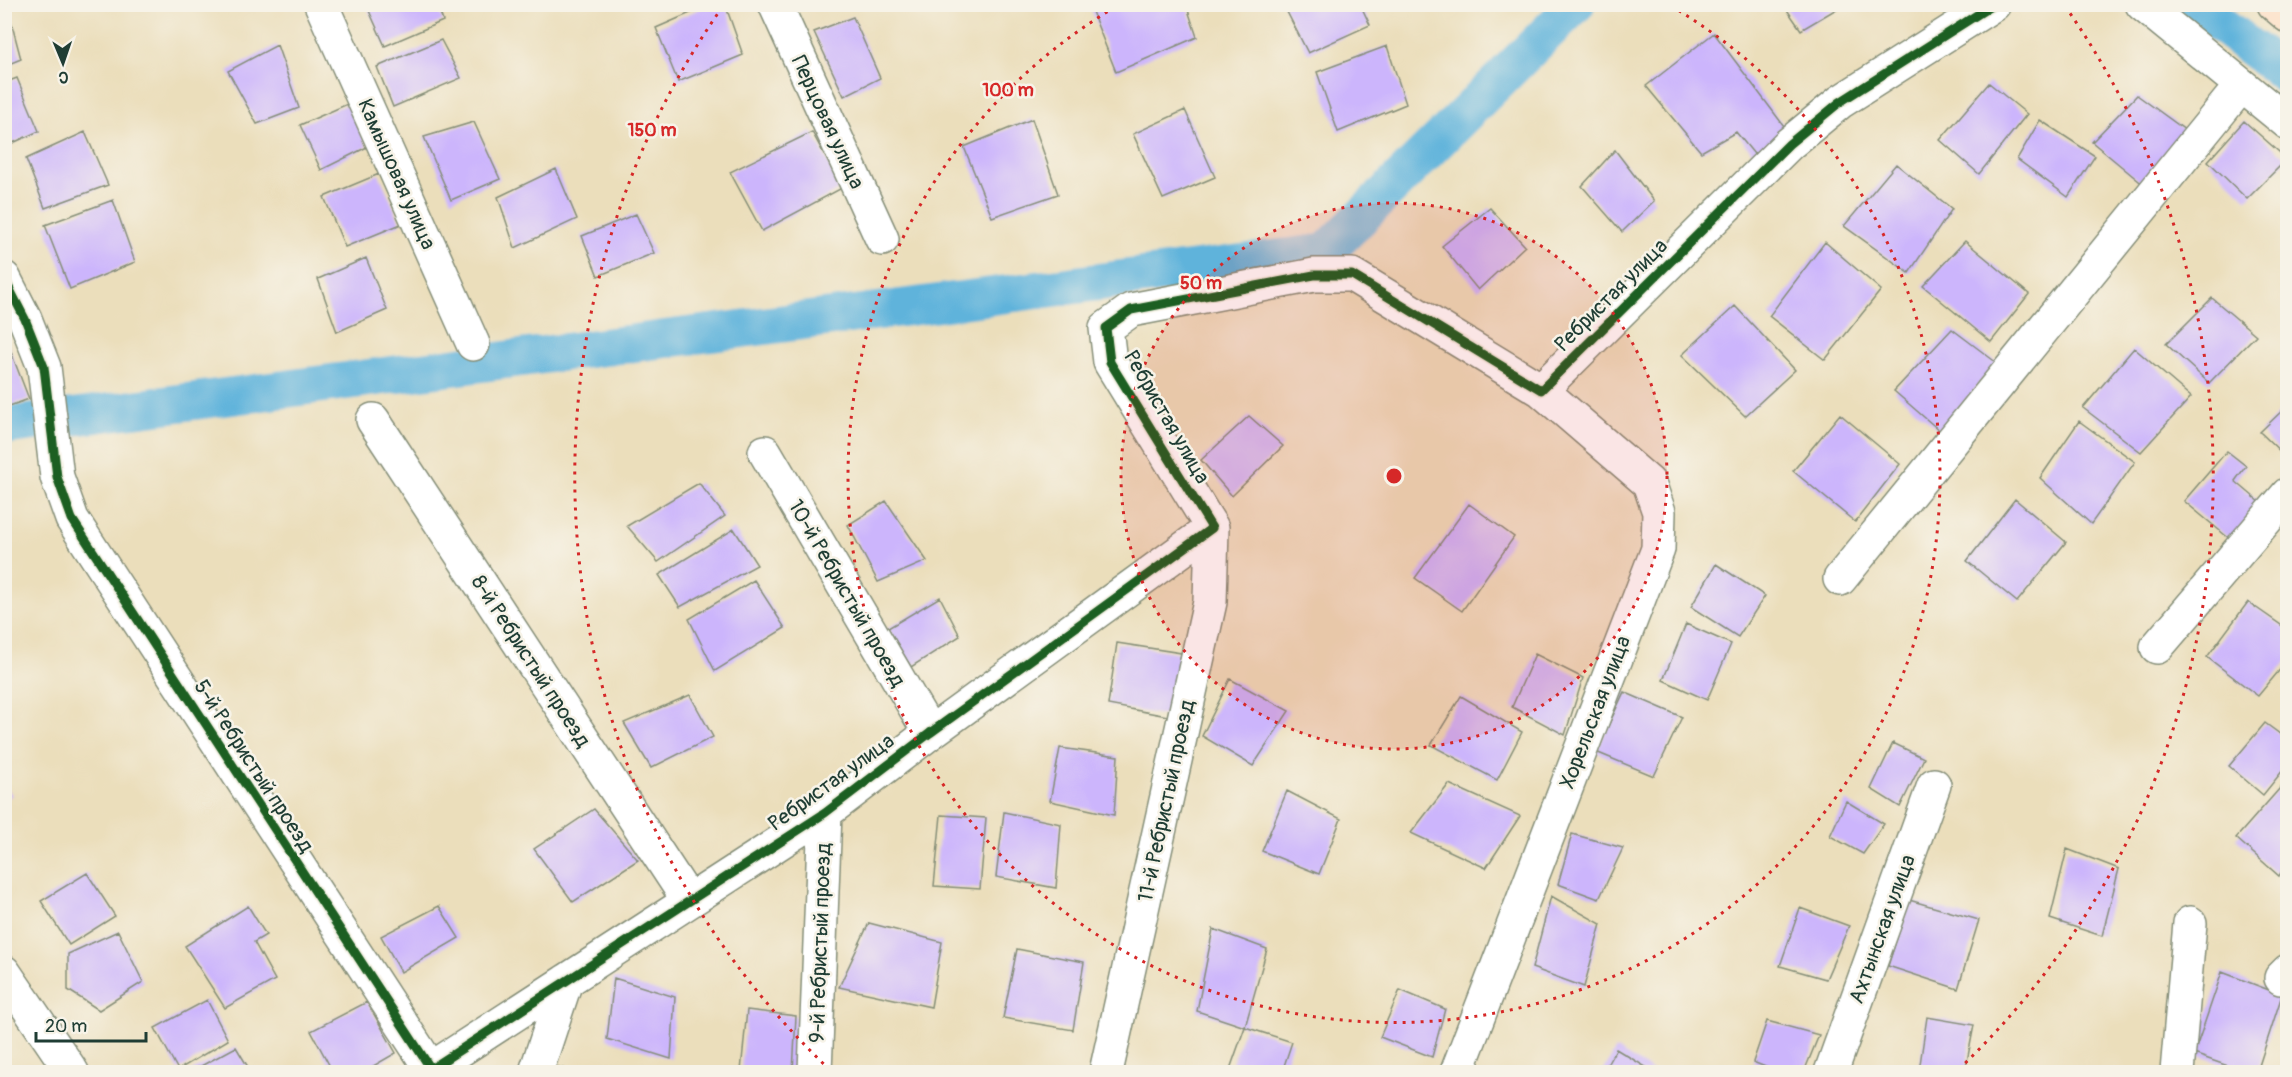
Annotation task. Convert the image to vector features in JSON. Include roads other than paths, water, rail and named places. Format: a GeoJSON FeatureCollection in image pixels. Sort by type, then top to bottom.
{"type":"FeatureCollection","features":[{"type":"Feature","properties":{"kind":"street","name":"Камышовая улица"},"geometry":{"type":"LineString","coordinates":[[321,4],[474,344]]}},
{"type":"Feature","properties":{"kind":"street","name":"Перцовая улица"},"geometry":{"type":"LineString","coordinates":[[775,4],[882,238]]}},
{"type":"Feature","properties":{"kind":"street","name":"Ребристая улица"},"geometry":{"type":"LineString","coordinates":[[428,1071],[825,813],[930,733],[1212,528],[1110,362],[1106,328],[1131,310],[1314,275],[1352,275],[1540,390],[1789,144],[1840,102],[1994,4]]}},
{"type":"Feature","properties":{"kind":"street"},"geometry":{"type":"LineString","coordinates":[[2142,4],[2288,123]]}},
{"type":"Feature","properties":{"kind":"street"},"geometry":{"type":"LineString","coordinates":[[2274,4],[2288,16]]}},
{"type":"Feature","properties":{"kind":"street"},"geometry":{"type":"LineString","coordinates":[[1840,579],[2241,86]]}},
{"type":"Feature","properties":{"kind":"street","name":"5-й Ребристый проезд"},"geometry":{"type":"LineString","coordinates":[[4,278],[26,319],[44,367],[57,477],[72,519],[428,1071]]}},
{"type":"Feature","properties":{"kind":"street","name":"Хорельская улица"},"geometry":{"type":"LineString","coordinates":[[1457,1072],[1658,549],[1659,512],[1649,483],[1540,390]]}},
{"type":"Feature","properties":{"kind":"street","name":"8-й Ребристый проезд"},"geometry":{"type":"LineString","coordinates":[[373,420],[689,901]]}},
{"type":"Feature","properties":{"kind":"street","name":"10-й Ребристый проезд"},"geometry":{"type":"LineString","coordinates":[[765,453],[930,733]]}},
{"type":"Feature","properties":{"kind":"street"},"geometry":{"type":"LineString","coordinates":[[2157,647],[2288,494]]}},
{"type":"Feature","properties":{"kind":"street","name":"11-й Ребристый проезд"},"geometry":{"type":"LineString","coordinates":[[1107,1072],[1210,602],[1212,528]]}},
{"type":"Feature","properties":{"kind":"street","name":"Ахтынская улица"},"geometry":{"type":"LineString","coordinates":[[1831,1072],[1934,785]]}},
{"type":"Feature","properties":{"kind":"street","name":"9-й Ребристый проезд"},"geometry":{"type":"LineString","coordinates":[[815,1072],[825,813]]}},
{"type":"Feature","properties":{"kind":"street"},"geometry":{"type":"LineString","coordinates":[[2177,1072],[2190,923]]}},
{"type":"Feature","properties":{"kind":"street"},"geometry":{"type":"LineString","coordinates":[[4,972],[72,1072]]}},
{"type":"Feature","properties":{"kind":"street"},"geometry":{"type":"LineString","coordinates":[[536,1072],[566,981]]}},
{"type":"Feature","properties":{"kind":"waterway"},"geometry":{"type":"LineString","coordinates":[[4,426],[1326,252],[1576,4]]}},
{"type":"Feature","properties":{"kind":"waterway"},"geometry":{"type":"LineString","coordinates":[[2194,4],[2288,76]]}}]}
